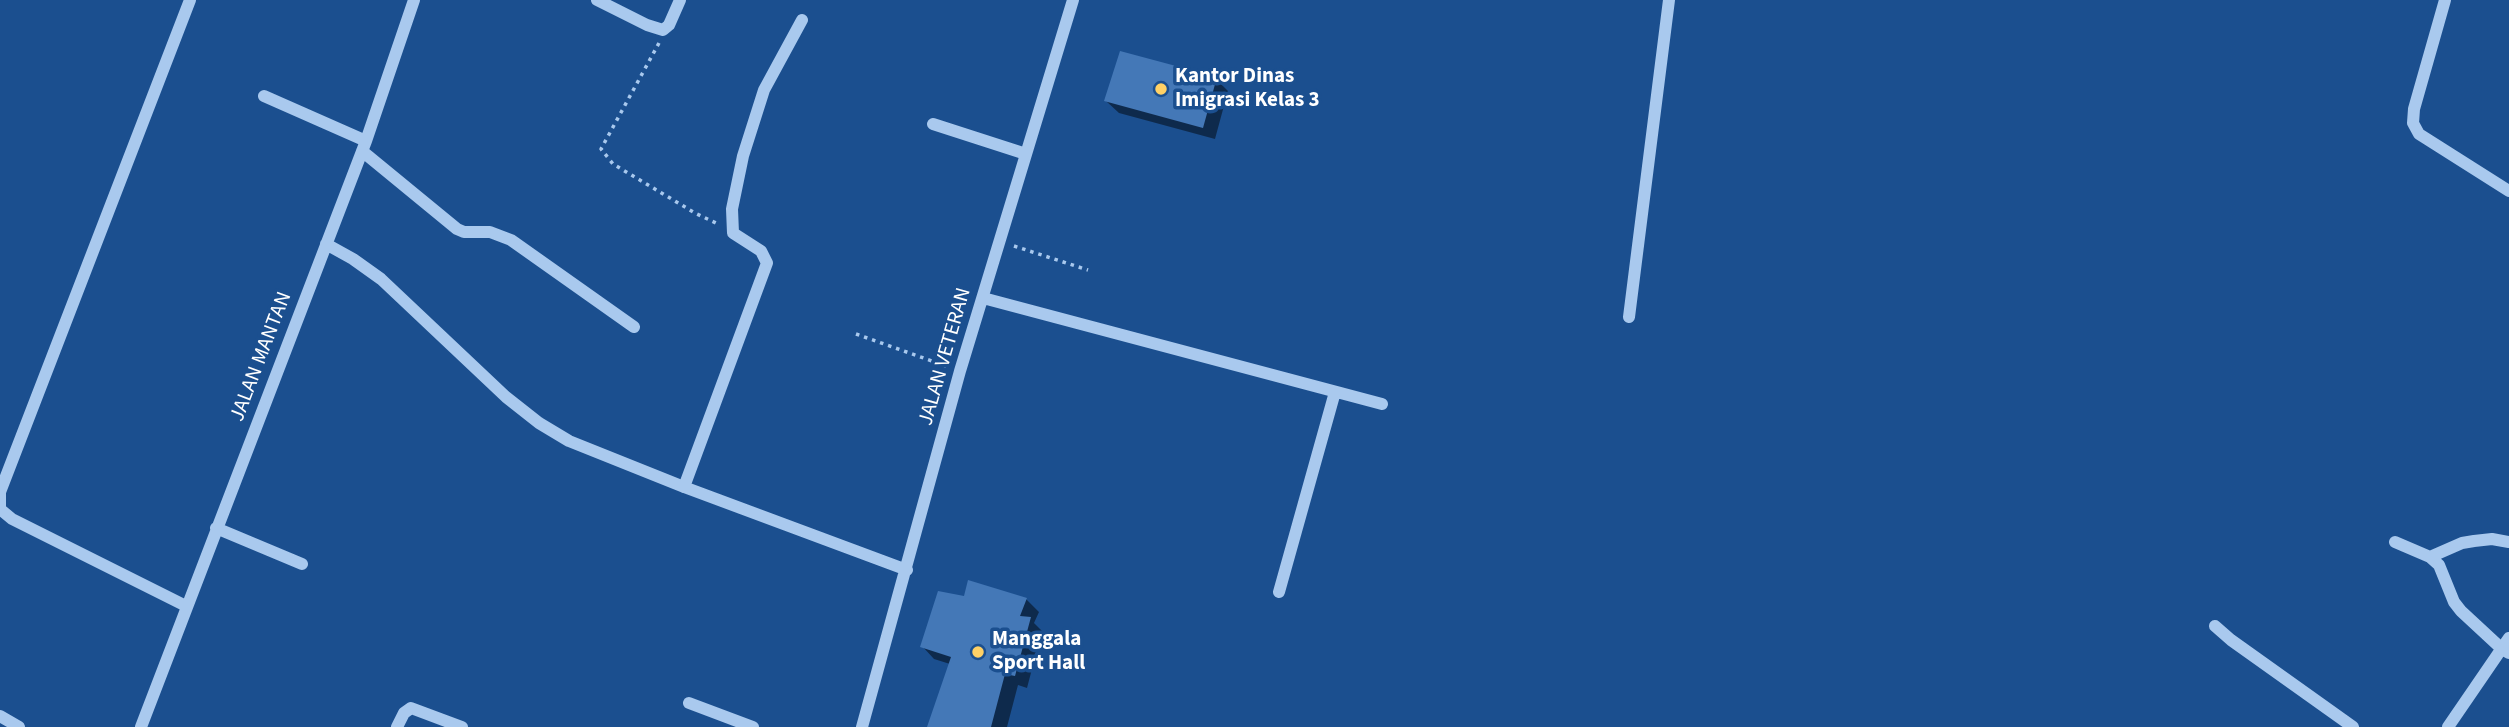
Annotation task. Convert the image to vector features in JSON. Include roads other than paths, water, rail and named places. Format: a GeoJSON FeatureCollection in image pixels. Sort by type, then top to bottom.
{"type":"FeatureCollection","features":[{"type":"Feature","properties":{"kind":"street"},"geometry":{"type":"LineString","coordinates":[[186,606],[12,519],[0,509],[0,492],[190,0]]}},
{"type":"Feature","properties":{"kind":"street","name":"JALAN MANTAN"},"geometry":{"type":"LineString","coordinates":[[141,727],[364,146],[414,0]]}},
{"type":"Feature","properties":{"kind":"street"},"geometry":{"type":"LineString","coordinates":[[597,0],[658,29],[666,29],[680,0]]}},
{"type":"Feature","properties":{"kind":"street","name":"JALAN VETERAN"},"geometry":{"type":"LineString","coordinates":[[862,727],[960,372],[1073,0]]}},
{"type":"Feature","properties":{"kind":"street"},"geometry":{"type":"LineString","coordinates":[[1629,317],[1669,0]]}},
{"type":"Feature","properties":{"kind":"street"},"geometry":{"type":"LineString","coordinates":[[2445,0],[2414,108],[2413,123],[2419,134],[2509,191]]}},
{"type":"Feature","properties":{"kind":"street"},"geometry":{"type":"LineString","coordinates":[[684,487],[767,263],[761,251],[736,236],[731,229],[732,209],[743,156],[764,90],[802,20]]}},
{"type":"Feature","properties":{"kind":"street"},"geometry":{"type":"LineString","coordinates":[[264,96],[364,146],[457,229],[464,232],[490,232],[512,240],[634,327]]}},
{"type":"Feature","properties":{"kind":"street"},"geometry":{"type":"LineString","coordinates":[[933,124],[1026,154]]}},
{"type":"Feature","properties":{"kind":"street"},"geometry":{"type":"LineString","coordinates":[[326,244],[381,279],[468,362],[539,423],[569,441],[907,570]]}},
{"type":"Feature","properties":{"kind":"street"},"geometry":{"type":"LineString","coordinates":[[982,298],[1382,404]]}},
{"type":"Feature","properties":{"kind":"street"},"geometry":{"type":"LineString","coordinates":[[1279,593],[1335,392]]}},
{"type":"Feature","properties":{"kind":"street"},"geometry":{"type":"LineString","coordinates":[[216,528],[302,564]]}},
{"type":"Feature","properties":{"kind":"street"},"geometry":{"type":"LineString","coordinates":[[2431,557],[2462,543],[2492,539],[2509,542]]}},
{"type":"Feature","properties":{"kind":"street"},"geometry":{"type":"LineString","coordinates":[[2395,542],[2431,557],[2439,565],[2454,602],[2461,611],[2507,647],[2448,727]]}},
{"type":"Feature","properties":{"kind":"street"},"geometry":{"type":"LineString","coordinates":[[2215,626],[2353,727]]}},
{"type":"Feature","properties":{"kind":"street"},"geometry":{"type":"LineString","coordinates":[[689,703],[752,727]]}},
{"type":"Feature","properties":{"kind":"street"},"geometry":{"type":"LineString","coordinates":[[397,727],[404,713],[411,708],[462,727]]}},
{"type":"Feature","properties":{"kind":"street"},"geometry":{"type":"LineString","coordinates":[[0,716],[19,727]]}},
{"type":"Feature","properties":{"kind":"place","name":"Kantor Dinas Imigrasi Kelas 3"},"geometry":{"type":"Point","coordinates":[1161,89]}},
{"type":"Feature","properties":{"kind":"place","name":"Manggala Sport Hall"},"geometry":{"type":"Point","coordinates":[978,652]}}]}
